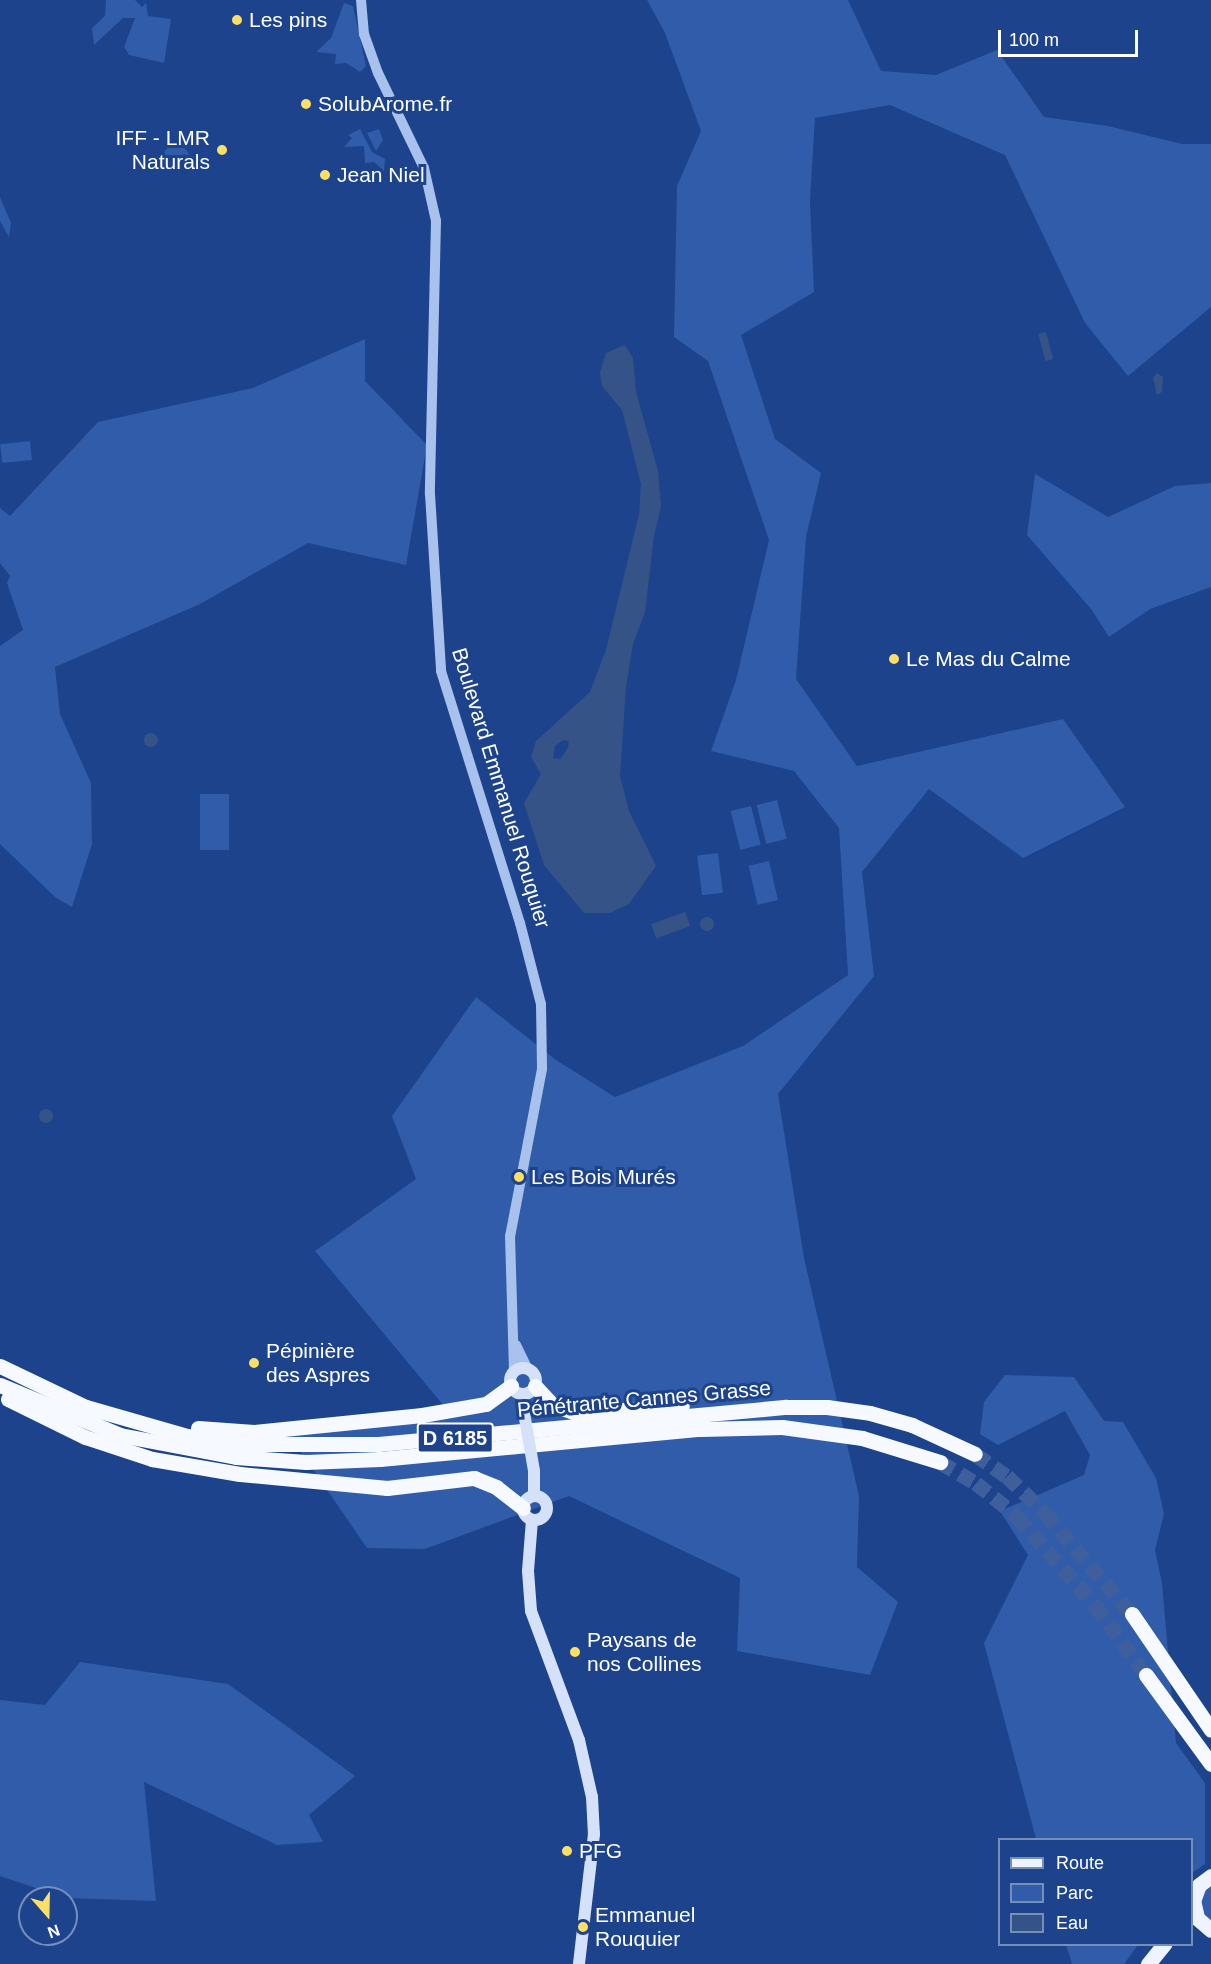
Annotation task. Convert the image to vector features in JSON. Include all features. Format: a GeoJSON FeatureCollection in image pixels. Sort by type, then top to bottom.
{"type":"FeatureCollection","features":[{"type":"Feature","properties":{"kind":"highway","name":"Pénétrante Cannes Grasse"},"geometry":{"type":"LineString","coordinates":[[0,1366],[78,1404],[128,1421],[235,1444],[307,1447],[441,1439],[786,1407],[870,1413],[912,1425],[975,1454]]}},
{"type":"Feature","properties":{"kind":"highway","name":"Pénétrante Cannes Grasse"},"geometry":{"type":"LineString","coordinates":[[0,1385],[120,1435],[236,1457],[306,1462],[380,1459],[700,1429],[782,1427],[862,1438],[940,1462]]}},
{"type":"Feature","properties":{"kind":"highway"},"geometry":{"type":"LineString","coordinates":[[128,1421],[209,1430],[266,1431],[469,1409],[521,1389],[553,1405],[576,1413],[759,1401],[786,1407]]}},
{"type":"Feature","properties":{"kind":"highway"},"geometry":{"type":"LineString","coordinates":[[0,1395],[85,1437],[142,1457],[240,1474],[387,1488],[474,1478],[496,1487],[527,1514]]}},
{"type":"Feature","properties":{"kind":"highway"},"geometry":{"type":"LineString","coordinates":[[1132,1614],[1211,1730]]}},
{"type":"Feature","properties":{"kind":"highway"},"geometry":{"type":"LineString","coordinates":[[1157,1649],[1211,1716]]}},
{"type":"Feature","properties":{"kind":"highway"},"geometry":{"type":"LineString","coordinates":[[1146,1675],[1211,1764]]}},
{"type":"Feature","properties":{"kind":"main road"},"geometry":{"type":"LineString","coordinates":[[528,1370],[534,1375],[521,1389],[534,1471],[534,1496]]}},
{"type":"Feature","properties":{"kind":"main road"},"geometry":{"type":"LineString","coordinates":[[527,1514],[540,1519],[547,1510],[542,1499],[534,1496],[528,1499],[527,1514],[528,1571],[531,1611],[579,1740],[592,1797],[594,1834],[579,1964]]}},
{"type":"Feature","properties":{"kind":"main road"},"geometry":{"type":"LineString","coordinates":[[1193,1900],[1199,1885],[1211,1876]]}},
{"type":"Feature","properties":{"kind":"main road"},"geometry":{"type":"LineString","coordinates":[[1193,1905],[1197,1918],[1211,1930]]}},
{"type":"Feature","properties":{"kind":"main road"},"geometry":{"type":"LineString","coordinates":[[1193,1934],[1211,1930]]}},
{"type":"Feature","properties":{"kind":"main road"},"geometry":{"type":"LineString","coordinates":[[1156,1955],[1170,1946]]}},
{"type":"Feature","properties":{"kind":"street","name":"Boulevard Emmanuel Rouquier"},"geometry":{"type":"LineString","coordinates":[[361,0],[368,44],[424,168],[436,221],[430,494],[441,671],[520,923],[541,1004],[542,1070],[510,1236],[515,1345],[521,1389]]}},
{"type":"Feature","properties":{"kind":"street","name":"Boulevard Emmanuel Rouquier"},"geometry":{"type":"LineString","coordinates":[[515,1345],[528,1370]]}},
{"type":"Feature","properties":{"kind":"green space"},"geometry":{"type":"Polygon","coordinates":[[[106,0],[135,0],[142,7],[146,3],[148,16],[171,19],[164,63],[129,55],[124,47],[135,18],[123,18],[94,45],[92,28],[105,16],[106,0]]]}},
{"type":"Feature","properties":{"kind":"green space"},"geometry":{"type":"Polygon","coordinates":[[[647,0],[848,0],[881,71],[936,75],[997,50],[1044,117],[1108,126],[1182,144],[1211,144],[1211,307],[1128,376],[1085,323],[1005,155],[890,105],[815,118],[810,201],[814,292],[741,335],[775,439],[821,473],[806,537],[796,679],[857,766],[1063,719],[1125,807],[1023,858],[929,789],[862,872],[874,976],[778,1094],[804,1258],[859,1496],[857,1567],[898,1602],[870,1675],[737,1651],[740,1578],[569,1496],[425,1549],[367,1548],[290,1436],[444,1406],[315,1251],[416,1179],[392,1116],[476,997],[556,1060],[615,1097],[743,1046],[848,975],[839,828],[794,771],[711,751],[736,680],[769,540],[708,361],[674,337],[677,186],[701,131],[665,33],[647,0]]]}},
{"type":"Feature","properties":{"kind":"green space"},"geometry":{"type":"Polygon","coordinates":[[[344,3],[353,6],[366,66],[360,72],[346,63],[335,64],[336,54],[316,52],[331,38],[344,3]]]}},
{"type":"Feature","properties":{"kind":"green space"},"geometry":{"type":"Polygon","coordinates":[[[360,129],[372,152],[385,159],[384,171],[374,162],[365,163],[364,146],[344,147],[352,138],[348,135],[360,129]]]}},
{"type":"Feature","properties":{"kind":"green space"},"geometry":{"type":"Polygon","coordinates":[[[379,129],[383,140],[376,151],[367,133],[379,129]]]}},
{"type":"Feature","properties":{"kind":"green space"},"geometry":{"type":"Polygon","coordinates":[[[176,145],[186,148],[189,158],[186,168],[176,171],[166,168],[163,158],[166,148],[176,145]]]}},
{"type":"Feature","properties":{"kind":"green space"},"geometry":{"type":"Polygon","coordinates":[[[0,197],[11,223],[9,237],[0,221],[0,197]]]}},
{"type":"Feature","properties":{"kind":"green space"},"geometry":{"type":"Polygon","coordinates":[[[365,339],[365,381],[427,445],[406,565],[308,543],[200,604],[55,667],[60,714],[91,783],[92,844],[72,907],[55,897],[0,844],[0,646],[23,630],[7,583],[10,576],[0,563],[0,508],[10,516],[98,422],[253,388],[365,339]]]}},
{"type":"Feature","properties":{"kind":"green space"},"geometry":{"type":"Polygon","coordinates":[[[30,441],[32,460],[2,463],[0,444],[30,441]]]}},
{"type":"Feature","properties":{"kind":"green space"},"geometry":{"type":"Polygon","coordinates":[[[1035,474],[1108,517],[1175,486],[1211,483],[1211,587],[1150,609],[1109,637],[1091,609],[1027,535],[1035,474]]]}},
{"type":"Feature","properties":{"kind":"green space"},"geometry":{"type":"Polygon","coordinates":[[[200,794],[229,794],[229,850],[200,850],[200,794]]]}},
{"type":"Feature","properties":{"kind":"green space"},"geometry":{"type":"Polygon","coordinates":[[[777,800],[787,839],[766,844],[757,805],[777,800]]]}},
{"type":"Feature","properties":{"kind":"green space"},"geometry":{"type":"Polygon","coordinates":[[[751,806],[761,845],[740,850],[731,811],[751,806]]]}},
{"type":"Feature","properties":{"kind":"green space"},"geometry":{"type":"Polygon","coordinates":[[[718,853],[723,893],[702,895],[697,856],[718,853]]]}},
{"type":"Feature","properties":{"kind":"green space"},"geometry":{"type":"Polygon","coordinates":[[[769,861],[778,900],[758,905],[749,866],[769,861]]]}},
{"type":"Feature","properties":{"kind":"green space"},"geometry":{"type":"Polygon","coordinates":[[[1005,1375],[1074,1377],[1104,1421],[1123,1422],[1156,1478],[1164,1514],[1155,1550],[1162,1583],[1176,1743],[1205,1783],[1205,1864],[1193,1872],[1193,1838],[1036,1838],[984,1643],[1028,1555],[1000,1511],[1084,1475],[1090,1455],[1065,1411],[998,1445],[980,1434],[984,1402],[1005,1375]]]}},
{"type":"Feature","properties":{"kind":"green space"},"geometry":{"type":"Polygon","coordinates":[[[80,1662],[228,1684],[355,1776],[309,1815],[323,1842],[277,1845],[144,1782],[156,1901],[78,1898],[78,1886],[30,1886],[0,1876],[0,1700],[45,1705],[80,1662]]]}},
{"type":"Feature","properties":{"kind":"green space"},"geometry":{"type":"Polygon","coordinates":[[[1211,1882],[1211,1922],[1200,1908],[1200,1893],[1211,1882]]]}},
{"type":"Feature","properties":{"kind":"green space"},"geometry":{"type":"Polygon","coordinates":[[[1067,1946],[1137,1946],[1124,1964],[1072,1964],[1067,1946]]]}},
{"type":"Feature","properties":{"kind":"water"},"geometry":{"type":"Polygon","coordinates":[[[1046,332],[1053,359],[1046,361],[1038,334],[1046,332]]]}},
{"type":"Feature","properties":{"kind":"water"},"geometry":{"type":"Polygon","coordinates":[[[625,345],[633,358],[636,392],[658,471],[661,506],[654,536],[645,612],[633,644],[626,687],[620,776],[629,811],[656,866],[629,904],[610,913],[584,913],[544,865],[524,803],[541,774],[531,757],[536,741],[590,692],[606,650],[639,514],[641,484],[622,410],[602,386],[600,372],[606,353],[625,345]],[[563,740],[555,746],[553,758],[560,759],[568,748],[569,741],[563,740]]]}},
{"type":"Feature","properties":{"kind":"water"},"geometry":{"type":"Polygon","coordinates":[[[1157,373],[1163,377],[1162,392],[1157,395],[1153,378],[1157,373]]]}},
{"type":"Feature","properties":{"kind":"water"},"geometry":{"type":"Polygon","coordinates":[[[151,733],[156,735],[158,740],[156,745],[151,747],[146,745],[144,740],[146,735],[151,733]]]}},
{"type":"Feature","properties":{"kind":"water"},"geometry":{"type":"Polygon","coordinates":[[[685,912],[690,926],[656,938],[651,924],[685,912]]]}},
{"type":"Feature","properties":{"kind":"water"},"geometry":{"type":"Polygon","coordinates":[[[707,917],[712,919],[714,924],[712,929],[707,931],[702,929],[700,924],[702,919],[707,917]]]}},
{"type":"Feature","properties":{"kind":"water"},"geometry":{"type":"Polygon","coordinates":[[[46,1109],[51,1111],[53,1116],[51,1121],[46,1123],[41,1121],[39,1116],[41,1111],[46,1109]]]}},
{"type":"Feature","properties":{"kind":"tunnel"},"geometry":{"type":"LineString","coordinates":[[975,1454],[1007,1476],[1045,1513],[1132,1614]]}},
{"type":"Feature","properties":{"kind":"tunnel"},"geometry":{"type":"LineString","coordinates":[[940,1462],[976,1483],[1017,1516],[1095,1605],[1146,1675]]}},
{"type":"Feature","properties":{"kind":"place","name":"Les pins"},"geometry":{"type":"Point","coordinates":[237,20]}},
{"type":"Feature","properties":{"kind":"place","name":"SolubArome.fr"},"geometry":{"type":"Point","coordinates":[306,104]}},
{"type":"Feature","properties":{"kind":"place","name":"IFF - LMR Naturals"},"geometry":{"type":"Point","coordinates":[222,150]}},
{"type":"Feature","properties":{"kind":"place","name":"Jean Niel"},"geometry":{"type":"Point","coordinates":[325,175]}},
{"type":"Feature","properties":{"kind":"place","name":"Le Mas du Calme"},"geometry":{"type":"Point","coordinates":[894,659]}},
{"type":"Feature","properties":{"kind":"place","name":"Les Bois Murés"},"geometry":{"type":"Point","coordinates":[519,1177]}},
{"type":"Feature","properties":{"kind":"place","name":"Pépinière des Aspres"},"geometry":{"type":"Point","coordinates":[254,1363]}},
{"type":"Feature","properties":{"kind":"place","name":"Paysans de nos Collines"},"geometry":{"type":"Point","coordinates":[575,1652]}},
{"type":"Feature","properties":{"kind":"place","name":"PFG"},"geometry":{"type":"Point","coordinates":[567,1851]}},
{"type":"Feature","properties":{"kind":"place","name":"Emmanuel Rouquier"},"geometry":{"type":"Point","coordinates":[583,1927]}}]}
